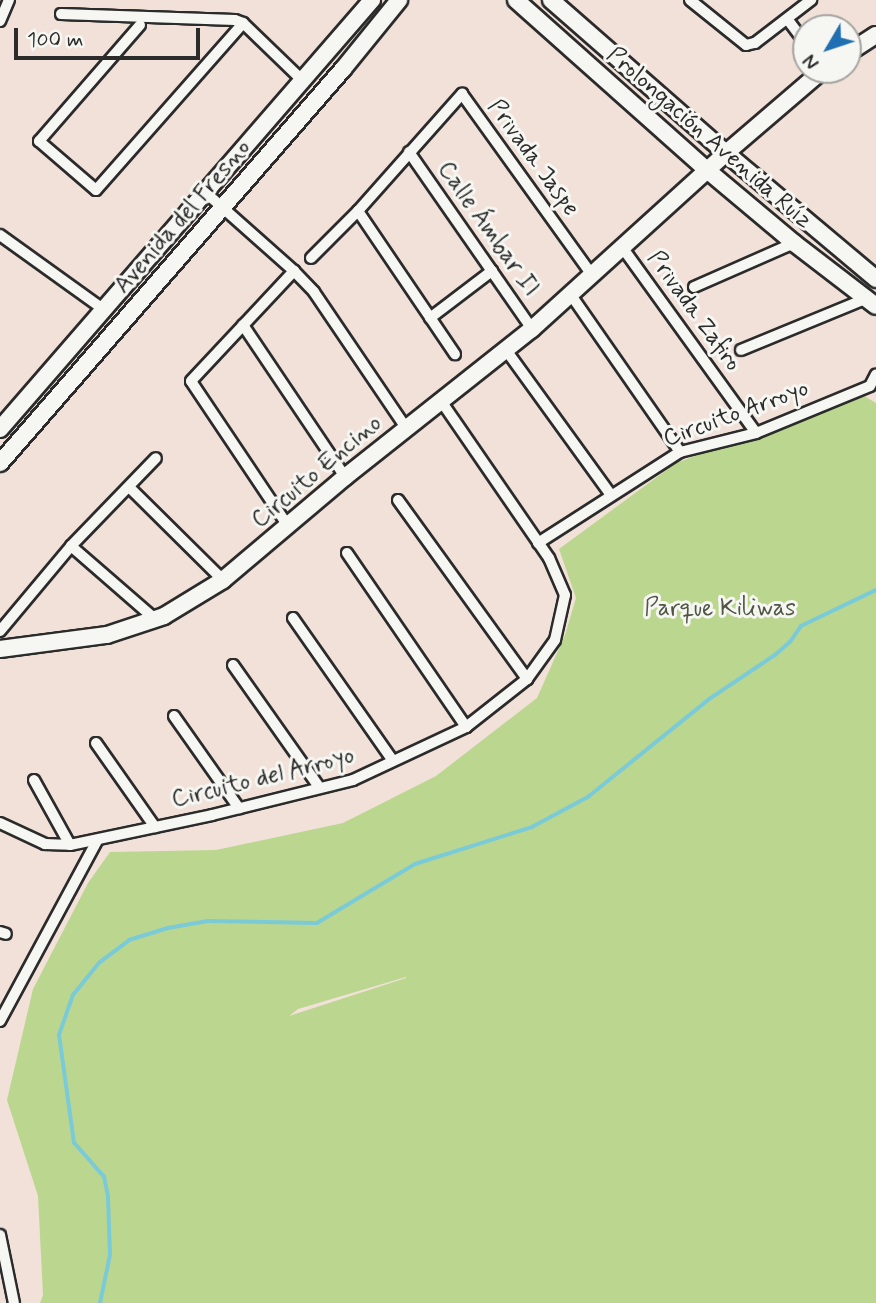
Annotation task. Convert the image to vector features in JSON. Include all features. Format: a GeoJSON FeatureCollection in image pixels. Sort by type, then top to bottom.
{"type":"FeatureCollection","features":[{"type":"Feature","properties":{"kind":"street"},"geometry":{"type":"LineString","coordinates":[[0,22],[9,0]]}},
{"type":"Feature","properties":{"kind":"street","name":"Avenida del Fresno"},"geometry":{"type":"LineString","coordinates":[[0,429],[372,0]]}},
{"type":"Feature","properties":{"kind":"street","name":"Avenida del Fresno"},"geometry":{"type":"LineString","coordinates":[[0,463],[343,69],[399,0]]}},
{"type":"Feature","properties":{"kind":"street","name":"Prolongación Avenida Ruíz"},"geometry":{"type":"LineString","coordinates":[[516,0],[707,170],[794,243],[871,302]]}},
{"type":"Feature","properties":{"kind":"street","name":"Prolongación Avenida Ruíz"},"geometry":{"type":"LineString","coordinates":[[551,0],[726,153],[876,279]]}},
{"type":"Feature","properties":{"kind":"street"},"geometry":{"type":"LineString","coordinates":[[691,0],[746,45],[755,43],[811,0]]}},
{"type":"Feature","properties":{"kind":"street"},"geometry":{"type":"LineString","coordinates":[[61,14],[235,20],[243,23],[303,81]]}},
{"type":"Feature","properties":{"kind":"street"},"geometry":{"type":"LineString","coordinates":[[788,20],[792,25]]}},
{"type":"Feature","properties":{"kind":"street"},"geometry":{"type":"LineString","coordinates":[[140,25],[39,141],[96,190],[243,23]]}},
{"type":"Feature","properties":{"kind":"street","name":"Circuito Encino"},"geometry":{"type":"LineString","coordinates":[[0,649],[107,635],[156,620],[190,603],[223,580],[345,477],[531,329],[807,84]]}},
{"type":"Feature","properties":{"kind":"street","name":"Privada Jaspe"},"geometry":{"type":"LineString","coordinates":[[409,152],[462,94],[592,275]]}},
{"type":"Feature","properties":{"kind":"street"},"geometry":{"type":"LineString","coordinates":[[311,258],[358,211],[409,152]]}},
{"type":"Feature","properties":{"kind":"street","name":"Calle Ámbar II"},"geometry":{"type":"LineString","coordinates":[[409,152],[531,329]]}},
{"type":"Feature","properties":{"kind":"street"},"geometry":{"type":"LineString","coordinates":[[205,192],[314,292],[406,428]]}},
{"type":"Feature","properties":{"kind":"street"},"geometry":{"type":"LineString","coordinates":[[358,211],[455,354]]}},
{"type":"Feature","properties":{"kind":"street"},"geometry":{"type":"LineString","coordinates":[[0,235],[103,309]]}},
{"type":"Feature","properties":{"kind":"street"},"geometry":{"type":"LineString","coordinates":[[694,287],[794,243]]}},
{"type":"Feature","properties":{"kind":"street","name":"Privada Zafiro"},"geometry":{"type":"LineString","coordinates":[[622,247],[756,433]]}},
{"type":"Feature","properties":{"kind":"street"},"geometry":{"type":"LineString","coordinates":[[288,526],[191,381],[294,271]]}},
{"type":"Feature","properties":{"kind":"street"},"geometry":{"type":"LineString","coordinates":[[430,318],[492,271]]}},
{"type":"Feature","properties":{"kind":"street"},"geometry":{"type":"LineString","coordinates":[[571,295],[680,452]]}},
{"type":"Feature","properties":{"kind":"street"},"geometry":{"type":"LineString","coordinates":[[741,350],[871,302]]}},
{"type":"Feature","properties":{"kind":"street"},"geometry":{"type":"LineString","coordinates":[[243,325],[345,477]]}},
{"type":"Feature","properties":{"kind":"street"},"geometry":{"type":"LineString","coordinates":[[506,350],[611,495]]}},
{"type":"Feature","properties":{"kind":"street","name":"Circuito Arroyo"},"geometry":{"type":"LineString","coordinates":[[538,543],[680,452],[756,433],[870,386],[876,374]]}},
{"type":"Feature","properties":{"kind":"street","name":"Circuito del Arroyo"},"geometry":{"type":"LineString","coordinates":[[0,823],[45,844],[70,845],[97,841],[353,780],[466,727],[527,679],[555,640],[565,595],[558,575],[538,543],[441,401]]}},
{"type":"Feature","properties":{"kind":"street"},"geometry":{"type":"LineString","coordinates":[[0,631],[71,547],[156,458]]}},
{"type":"Feature","properties":{"kind":"street"},"geometry":{"type":"LineString","coordinates":[[129,487],[223,580]]}},
{"type":"Feature","properties":{"kind":"street"},"geometry":{"type":"LineString","coordinates":[[398,500],[527,679]]}},
{"type":"Feature","properties":{"kind":"street"},"geometry":{"type":"LineString","coordinates":[[71,547],[156,620]]}},
{"type":"Feature","properties":{"kind":"street"},"geometry":{"type":"LineString","coordinates":[[347,554],[466,727]]}},
{"type":"Feature","properties":{"kind":"street"},"geometry":{"type":"LineString","coordinates":[[293,618],[393,761]]}},
{"type":"Feature","properties":{"kind":"street"},"geometry":{"type":"LineString","coordinates":[[233,665],[319,787]]}},
{"type":"Feature","properties":{"kind":"street"},"geometry":{"type":"LineString","coordinates":[[174,716],[239,808]]}},
{"type":"Feature","properties":{"kind":"street"},"geometry":{"type":"LineString","coordinates":[[96,743],[155,827]]}},
{"type":"Feature","properties":{"kind":"street"},"geometry":{"type":"LineString","coordinates":[[34,780],[70,845]]}},
{"type":"Feature","properties":{"kind":"street"},"geometry":{"type":"LineString","coordinates":[[0,1021],[97,841]]}},
{"type":"Feature","properties":{"kind":"street"},"geometry":{"type":"LineString","coordinates":[[0,1235],[14,1303]]}},
{"type":"Feature","properties":{"kind":"green space","name":"Parque Kiliwas"},"geometry":{"type":"Polygon","coordinates":[[[861,394],[876,403],[876,1303],[40,1303],[43,1295],[38,1196],[7,1100],[33,989],[88,883],[110,852],[216,850],[343,823],[436,776],[537,698],[565,635],[576,598],[559,549],[676,463],[861,394]],[[406,978],[298,1009],[289,1016],[406,978]]]}},
{"type":"Feature","properties":{"kind":"waterway"},"geometry":{"type":"LineString","coordinates":[[100,1303],[110,1255],[108,1197],[104,1177],[74,1143],[59,1035],[73,995],[99,963],[129,940],[168,928],[207,921],[317,923],[415,864],[532,827],[588,797],[708,700],[775,655],[790,642],[801,626],[876,590]]}}]}
